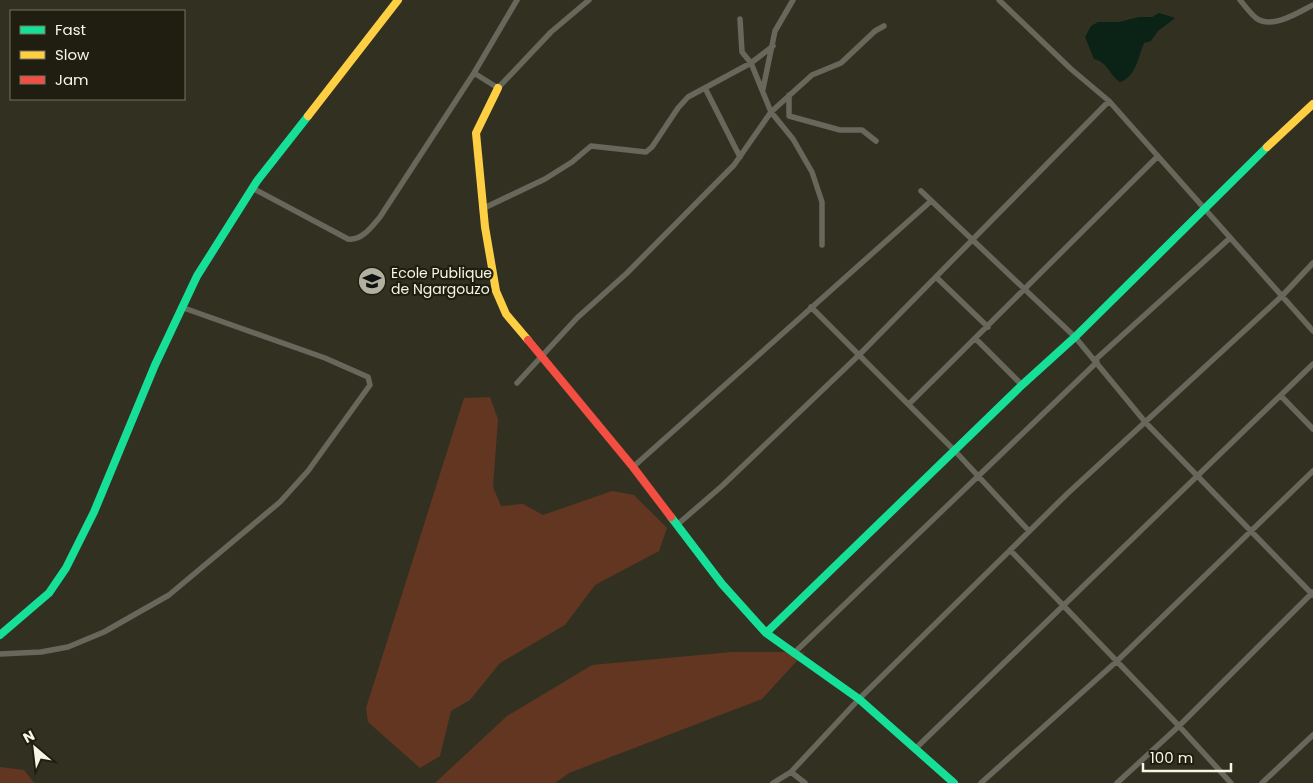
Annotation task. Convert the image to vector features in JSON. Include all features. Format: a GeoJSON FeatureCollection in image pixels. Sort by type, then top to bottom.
{"type":"FeatureCollection","features":[{"type":"Feature","properties":{"kind":"street"},"geometry":{"type":"LineString","coordinates":[[0,636],[49,594],[66,568],[94,512],[155,364],[197,276],[254,189],[398,0]]}},
{"type":"Feature","properties":{"kind":"street"},"geometry":{"type":"LineString","coordinates":[[254,189],[348,239],[354,240],[360,237],[380,217],[474,73],[517,0]]}},
{"type":"Feature","properties":{"kind":"street"},"geometry":{"type":"LineString","coordinates":[[590,0],[551,32],[498,88],[476,133],[482,208],[496,290],[506,314],[543,356],[634,468],[722,584],[766,633],[859,699],[954,783]]}},
{"type":"Feature","properties":{"kind":"street"},"geometry":{"type":"LineString","coordinates":[[763,89],[775,31],[793,0]]}},
{"type":"Feature","properties":{"kind":"street"},"geometry":{"type":"LineString","coordinates":[[1000,0],[1071,69],[1109,101],[1313,330]]}},
{"type":"Feature","properties":{"kind":"street"},"geometry":{"type":"LineString","coordinates":[[1240,0],[1257,19],[1263,21],[1290,17],[1313,5]]}},
{"type":"Feature","properties":{"kind":"street"},"geometry":{"type":"LineString","coordinates":[[740,19],[742,52],[751,63],[771,112],[793,139],[812,172],[822,202],[822,245]]}},
{"type":"Feature","properties":{"kind":"street"},"geometry":{"type":"LineString","coordinates":[[517,383],[576,318],[585,313],[678,223],[740,156],[771,112],[812,75],[841,63],[875,31],[884,26]]}},
{"type":"Feature","properties":{"kind":"street"},"geometry":{"type":"LineString","coordinates":[[482,208],[545,180],[572,162],[591,146],[646,152],[652,147],[678,108],[688,97],[751,63],[773,46]]}},
{"type":"Feature","properties":{"kind":"street"},"geometry":{"type":"LineString","coordinates":[[474,73],[498,88]]}},
{"type":"Feature","properties":{"kind":"street"},"geometry":{"type":"LineString","coordinates":[[705,88],[740,156]]}},
{"type":"Feature","properties":{"kind":"street"},"geometry":{"type":"LineString","coordinates":[[789,95],[789,116],[840,130],[862,130],[876,141]]}},
{"type":"Feature","properties":{"kind":"street"},"geometry":{"type":"LineString","coordinates":[[678,524],[722,486],[859,355],[1109,101]]}},
{"type":"Feature","properties":{"kind":"street"},"geometry":{"type":"LineString","coordinates":[[766,633],[1022,385],[1075,337],[1252,161],[1313,104]]}},
{"type":"Feature","properties":{"kind":"street"},"geometry":{"type":"LineString","coordinates":[[909,404],[1158,156]]}},
{"type":"Feature","properties":{"kind":"street"},"geometry":{"type":"LineString","coordinates":[[921,191],[1075,337],[1146,422],[1313,594],[1179,726],[1117,783]]}},
{"type":"Feature","properties":{"kind":"street"},"geometry":{"type":"LineString","coordinates":[[634,468],[931,201]]}},
{"type":"Feature","properties":{"kind":"street"},"geometry":{"type":"LineString","coordinates":[[793,654],[1096,361],[1230,238]]}},
{"type":"Feature","properties":{"kind":"street"},"geometry":{"type":"LineString","coordinates":[[773,783],[791,772],[859,699],[1029,531],[1282,296],[1313,263]]}},
{"type":"Feature","properties":{"kind":"street"},"geometry":{"type":"LineString","coordinates":[[936,277],[988,327]]}},
{"type":"Feature","properties":{"kind":"street"},"geometry":{"type":"LineString","coordinates":[[0,654],[41,652],[68,647],[104,632],[169,595],[280,502],[308,471],[370,385],[368,377],[325,358],[182,307]]}},
{"type":"Feature","properties":{"kind":"street"},"geometry":{"type":"LineString","coordinates":[[811,307],[955,451],[1029,531]]}},
{"type":"Feature","properties":{"kind":"street"},"geometry":{"type":"LineString","coordinates":[[976,339],[1022,385]]}},
{"type":"Feature","properties":{"kind":"street"},"geometry":{"type":"LineString","coordinates":[[915,749],[1313,364]]}},
{"type":"Feature","properties":{"kind":"street"},"geometry":{"type":"LineString","coordinates":[[1281,396],[1313,429]]}},
{"type":"Feature","properties":{"kind":"street"},"geometry":{"type":"LineString","coordinates":[[981,783],[1117,661],[1313,471]]}},
{"type":"Feature","properties":{"kind":"street"},"geometry":{"type":"LineString","coordinates":[[1010,550],[1179,726],[1230,783]]}},
{"type":"Feature","properties":{"kind":"street"},"geometry":{"type":"LineString","coordinates":[[1262,783],[1313,735]]}},
{"type":"Feature","properties":{"kind":"street"},"geometry":{"type":"LineString","coordinates":[[791,772],[805,783]]}},
{"type":"Feature","properties":{"kind":"shaded area"},"geometry":{"type":"Polygon","coordinates":[[[1159,13],[1175,18],[1158,31],[1151,41],[1144,43],[1136,66],[1130,76],[1120,82],[1102,63],[1094,59],[1085,37],[1091,26],[1098,22],[1119,22],[1139,17],[1152,17],[1159,13]]]}},
{"type":"Feature","properties":{"kind":"shaded area"},"geometry":{"type":"Polygon","coordinates":[[[490,397],[498,419],[493,487],[501,506],[523,504],[543,515],[612,491],[634,495],[667,528],[659,551],[595,585],[565,625],[500,663],[470,700],[451,711],[440,756],[420,768],[368,722],[366,708],[464,398],[490,397]]]}},
{"type":"Feature","properties":{"kind":"shaded area"},"geometry":{"type":"Polygon","coordinates":[[[732,652],[805,652],[762,699],[569,773],[555,783],[435,783],[507,716],[592,665],[732,652]]]}},
{"type":"Feature","properties":{"kind":"shaded area"},"geometry":{"type":"Polygon","coordinates":[[[0,767],[24,770],[34,783],[0,783],[0,767]]]}},
{"type":"Feature","properties":{"kind":"traffic: fast"},"geometry":{"type":"LineString","coordinates":[[0,635],[49,593],[66,568],[94,512],[155,365],[197,276],[257,181],[308,116]]}},
{"type":"Feature","properties":{"kind":"traffic: fast"},"geometry":{"type":"LineString","coordinates":[[766,633],[1022,385],[1075,337],[1267,147]]}},
{"type":"Feature","properties":{"kind":"traffic: fast"},"geometry":{"type":"LineString","coordinates":[[671,517],[722,584],[766,633],[859,699],[954,783]]}},
{"type":"Feature","properties":{"kind":"traffic: slow"},"geometry":{"type":"LineString","coordinates":[[308,116],[398,0]]}},
{"type":"Feature","properties":{"kind":"traffic: slow"},"geometry":{"type":"LineString","coordinates":[[498,88],[476,133],[485,227],[496,291],[506,314],[528,340]]}},
{"type":"Feature","properties":{"kind":"traffic: slow"},"geometry":{"type":"LineString","coordinates":[[1267,147],[1313,104]]}},
{"type":"Feature","properties":{"kind":"traffic: jam"},"geometry":{"type":"LineString","coordinates":[[528,340],[633,467],[671,517]]}},
{"type":"Feature","properties":{"kind":"place","name":"Ecole Publique de Ngargouzo"},"geometry":{"type":"Point","coordinates":[372,281]}}]}
